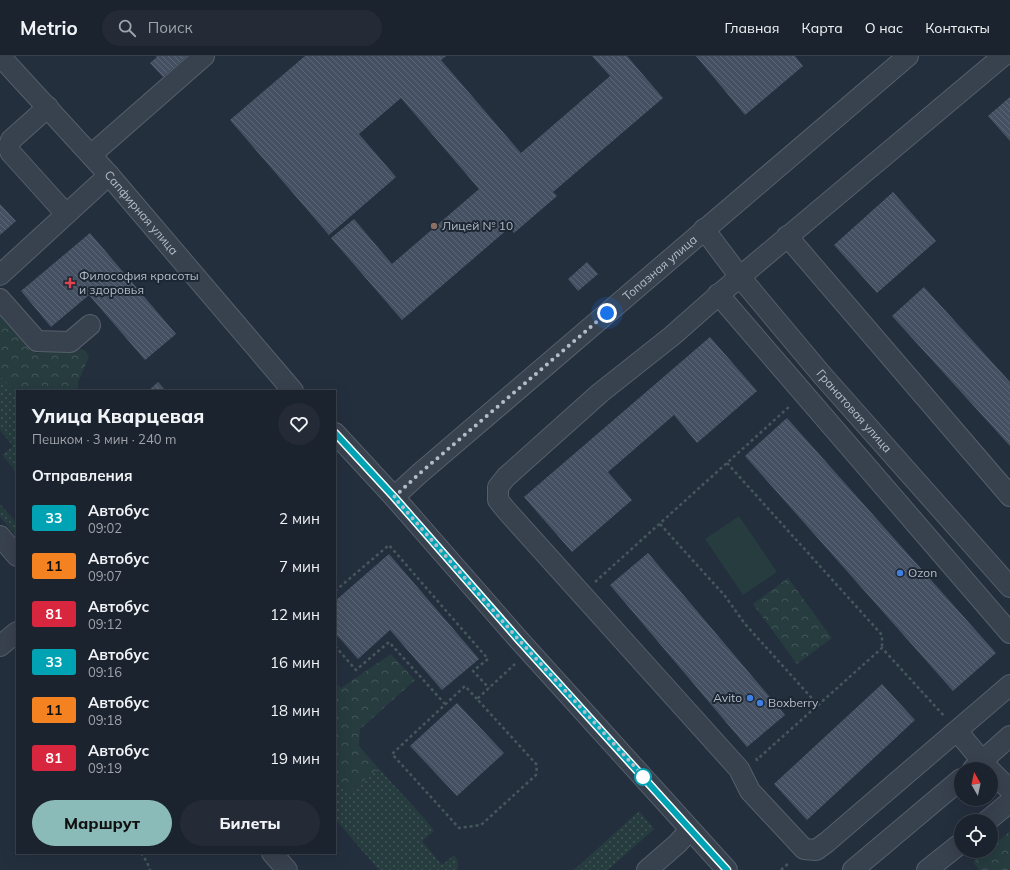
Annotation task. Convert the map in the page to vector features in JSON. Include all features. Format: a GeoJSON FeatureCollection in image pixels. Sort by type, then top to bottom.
{"type":"FeatureCollection","features":[{"type":"Feature","properties":{"kind":"street","name":"Сапфирная улица"},"geometry":{"type":"LineString","coordinates":[[0,56],[109,175],[292,390]]}},
{"type":"Feature","properties":{"kind":"street"},"geometry":{"type":"LineString","coordinates":[[91,155],[204,56]]}},
{"type":"Feature","properties":{"kind":"street","name":"Топазная улица"},"geometry":{"type":"LineString","coordinates":[[394,497],[704,229],[908,56]]}},
{"type":"Feature","properties":{"kind":"street"},"geometry":{"type":"LineString","coordinates":[[1002,56],[718,294],[672,336],[600,393],[506,477],[498,487],[498,500],[739,769],[750,791],[804,849],[816,850],[827,842],[1010,686]]}},
{"type":"Feature","properties":{"kind":"street"},"geometry":{"type":"LineString","coordinates":[[48,107],[11,140],[9,149],[66,214]]}},
{"type":"Feature","properties":{"kind":"street"},"geometry":{"type":"LineString","coordinates":[[0,274],[109,175]]}},
{"type":"Feature","properties":{"kind":"street","name":"Гранатовая улица"},"geometry":{"type":"LineString","coordinates":[[704,229],[740,277],[822,375],[1010,587]]}},
{"type":"Feature","properties":{"kind":"street"},"geometry":{"type":"LineString","coordinates":[[787,236],[1010,496]]}},
{"type":"Feature","properties":{"kind":"street"},"geometry":{"type":"LineString","coordinates":[[718,294],[1010,633]]}},
{"type":"Feature","properties":{"kind":"street"},"geometry":{"type":"LineString","coordinates":[[0,299],[37,341],[70,342],[90,325]]}},
{"type":"Feature","properties":{"kind":"street"},"geometry":{"type":"LineString","coordinates":[[336,434],[394,497],[519,640],[726,870]]}},
{"type":"Feature","properties":{"kind":"street"},"geometry":{"type":"LineString","coordinates":[[0,536],[16,555]]}},
{"type":"Feature","properties":{"kind":"street"},"geometry":{"type":"LineString","coordinates":[[0,646],[16,633]]}},
{"type":"Feature","properties":{"kind":"street"},"geometry":{"type":"LineString","coordinates":[[957,731],[980,762]]}},
{"type":"Feature","properties":{"kind":"street"},"geometry":{"type":"LineString","coordinates":[[989,762],[1010,736]]}},
{"type":"Feature","properties":{"kind":"street"},"geometry":{"type":"LineString","coordinates":[[998,780],[1010,790]]}},
{"type":"Feature","properties":{"kind":"street"},"geometry":{"type":"LineString","coordinates":[[854,870],[954,785]]}},
{"type":"Feature","properties":{"kind":"street"},"geometry":{"type":"LineString","coordinates":[[995,814],[1010,802]]}},
{"type":"Feature","properties":{"kind":"street"},"geometry":{"type":"LineString","coordinates":[[647,870],[677,844],[690,830]]}},
{"type":"Feature","properties":{"kind":"street"},"geometry":{"type":"LineString","coordinates":[[928,870],[954,849]]}},
{"type":"Feature","properties":{"kind":"street"},"geometry":{"type":"LineString","coordinates":[[273,854],[287,870]]}},
{"type":"Feature","properties":{"kind":"path"},"geometry":{"type":"LineString","coordinates":[[606,572],[782,414]]}},
{"type":"Feature","properties":{"kind":"path"},"geometry":{"type":"LineString","coordinates":[[728,463],[882,635],[882,648],[933,705]]}},
{"type":"Feature","properties":{"kind":"path"},"geometry":{"type":"LineString","coordinates":[[660,524],[725,596],[745,624],[818,705]]}},
{"type":"Feature","properties":{"kind":"path"},"geometry":{"type":"LineString","coordinates":[[336,590],[389,545],[488,659],[474,671],[489,688]]}},
{"type":"Feature","properties":{"kind":"path"},"geometry":{"type":"LineString","coordinates":[[336,647],[356,670],[389,642],[445,704]]}},
{"type":"Feature","properties":{"kind":"path"},"geometry":{"type":"LineString","coordinates":[[762,755],[882,648]]}},
{"type":"Feature","properties":{"kind":"path"},"geometry":{"type":"LineString","coordinates":[[478,699],[518,661]]}},
{"type":"Feature","properties":{"kind":"path"},"geometry":{"type":"LineString","coordinates":[[465,686],[478,699],[537,765],[536,775],[481,825],[459,828],[392,754],[465,686]]}},
{"type":"Feature","properties":{"kind":"path"},"geometry":{"type":"LineString","coordinates":[[142,854],[150,870]]}},
{"type":"Feature","properties":{"kind":"green space"},"geometry":{"type":"Polygon","coordinates":[[[2,315],[36,353],[60,351],[75,347],[86,351],[89,357],[78,382],[78,390],[16,390],[16,393],[0,376],[0,316],[2,315]]]}},
{"type":"Feature","properties":{"kind":"green space"},"geometry":{"type":"Polygon","coordinates":[[[0,376],[16,393],[16,472],[2,455],[13,446],[0,430],[0,376]]]}},
{"type":"Feature","properties":{"kind":"green space"},"geometry":{"type":"Polygon","coordinates":[[[0,504],[16,522],[16,536],[0,517],[0,504]]]}},
{"type":"Feature","properties":{"kind":"green space"},"geometry":{"type":"Polygon","coordinates":[[[739,516],[777,572],[743,595],[705,539],[739,516]]]}},
{"type":"Feature","properties":{"kind":"green space"},"geometry":{"type":"Polygon","coordinates":[[[788,578],[832,638],[797,664],[753,604],[788,578]]]}},
{"type":"Feature","properties":{"kind":"green space"},"geometry":{"type":"Polygon","coordinates":[[[391,654],[415,680],[360,729],[359,746],[379,769],[347,793],[336,781],[336,683],[341,688],[391,654]]]}},
{"type":"Feature","properties":{"kind":"green space"},"geometry":{"type":"Polygon","coordinates":[[[379,769],[425,819],[434,831],[422,841],[442,865],[454,855],[458,861],[457,870],[379,870],[336,820],[336,781],[347,793],[379,769]]]}},
{"type":"Feature","properties":{"kind":"green space"},"geometry":{"type":"Polygon","coordinates":[[[639,811],[654,829],[608,870],[574,870],[639,811]]]}},
{"type":"Feature","properties":{"kind":"green space"},"geometry":{"type":"Polygon","coordinates":[[[1010,831],[1010,870],[979,870],[973,862],[978,858],[998,858],[998,841],[1010,831]]]}},
{"type":"Feature","properties":{"kind":"building"},"geometry":{"type":"Polygon","coordinates":[[[156,56],[187,56],[163,77],[150,63],[157,57],[156,56]]]}},
{"type":"Feature","properties":{"kind":"building","name":"Лицей № 10"},"geometry":{"type":"Polygon","coordinates":[[[305,56],[446,56],[441,60],[521,153],[610,76],[592,56],[627,56],[663,98],[553,192],[557,196],[514,233],[509,228],[402,320],[331,238],[354,219],[392,264],[479,189],[401,98],[359,134],[396,177],[329,235],[230,120],[305,56]]]}},
{"type":"Feature","properties":{"kind":"building"},"geometry":{"type":"Polygon","coordinates":[[[696,56],[795,56],[803,66],[745,115],[696,56]]]}},
{"type":"Feature","properties":{"kind":"building"},"geometry":{"type":"Polygon","coordinates":[[[1010,97],[1010,141],[988,116],[1010,97]]]}},
{"type":"Feature","properties":{"kind":"building"},"geometry":{"type":"Polygon","coordinates":[[[893,192],[936,241],[877,293],[834,245],[893,192]]]}},
{"type":"Feature","properties":{"kind":"building"},"geometry":{"type":"Polygon","coordinates":[[[0,204],[16,221],[0,235],[0,204]]]}},
{"type":"Feature","properties":{"kind":"building"},"geometry":{"type":"Polygon","coordinates":[[[90,233],[176,334],[145,360],[89,295],[51,327],[21,291],[90,233]]]}},
{"type":"Feature","properties":{"kind":"building"},"geometry":{"type":"Polygon","coordinates":[[[587,262],[598,274],[578,291],[568,279],[587,262]]]}},
{"type":"Feature","properties":{"kind":"building"},"geometry":{"type":"Polygon","coordinates":[[[924,287],[1010,382],[1010,446],[892,316],[924,287]]]}},
{"type":"Feature","properties":{"kind":"building"},"geometry":{"type":"Polygon","coordinates":[[[710,337],[757,391],[697,443],[674,415],[608,472],[632,500],[572,552],[524,497],[710,337]]]}},
{"type":"Feature","properties":{"kind":"building"},"geometry":{"type":"Polygon","coordinates":[[[158,382],[165,390],[149,390],[158,382]]]}},
{"type":"Feature","properties":{"kind":"building"},"geometry":{"type":"Polygon","coordinates":[[[787,418],[996,653],[953,691],[745,456],[787,418]]]}},
{"type":"Feature","properties":{"kind":"building"},"geometry":{"type":"Polygon","coordinates":[[[648,553],[785,715],[747,747],[610,585],[648,553]]]}},
{"type":"Feature","properties":{"kind":"building"},"geometry":{"type":"Polygon","coordinates":[[[389,554],[479,659],[442,690],[390,630],[358,659],[336,634],[336,600],[389,554]]]}},
{"type":"Feature","properties":{"kind":"building"},"geometry":{"type":"Polygon","coordinates":[[[882,684],[915,720],[807,820],[774,784],[882,684]]]}},
{"type":"Feature","properties":{"kind":"building"},"geometry":{"type":"Polygon","coordinates":[[[457,703],[504,753],[457,796],[410,746],[457,703]]]}},
{"type":"Feature","properties":{"kind":"bus line","name":"33"},"geometry":{"type":"LineString","coordinates":[[336,434],[394,497],[519,640],[727,870]]}},
{"type":"Feature","properties":{"kind":"place","name":"Лицей № 10"},"geometry":{"type":"Point","coordinates":[434,226]}},
{"type":"Feature","properties":{"kind":"place","name":"Философия красоты и здоровья"},"geometry":{"type":"Point","coordinates":[70,283]}},
{"type":"Feature","properties":{"kind":"place","name":"Ozon"},"geometry":{"type":"Point","coordinates":[900,573]}},
{"type":"Feature","properties":{"kind":"place","name":"Avito"},"geometry":{"type":"Point","coordinates":[750,698]}},
{"type":"Feature","properties":{"kind":"place","name":"Boxberry"},"geometry":{"type":"Point","coordinates":[760,703]}},
{"type":"Feature","properties":{"kind":"route"},"geometry":{"type":"LineString","coordinates":[[607,313],[394,497],[519,640],[636,770],[645,778],[643,777]]}}]}
